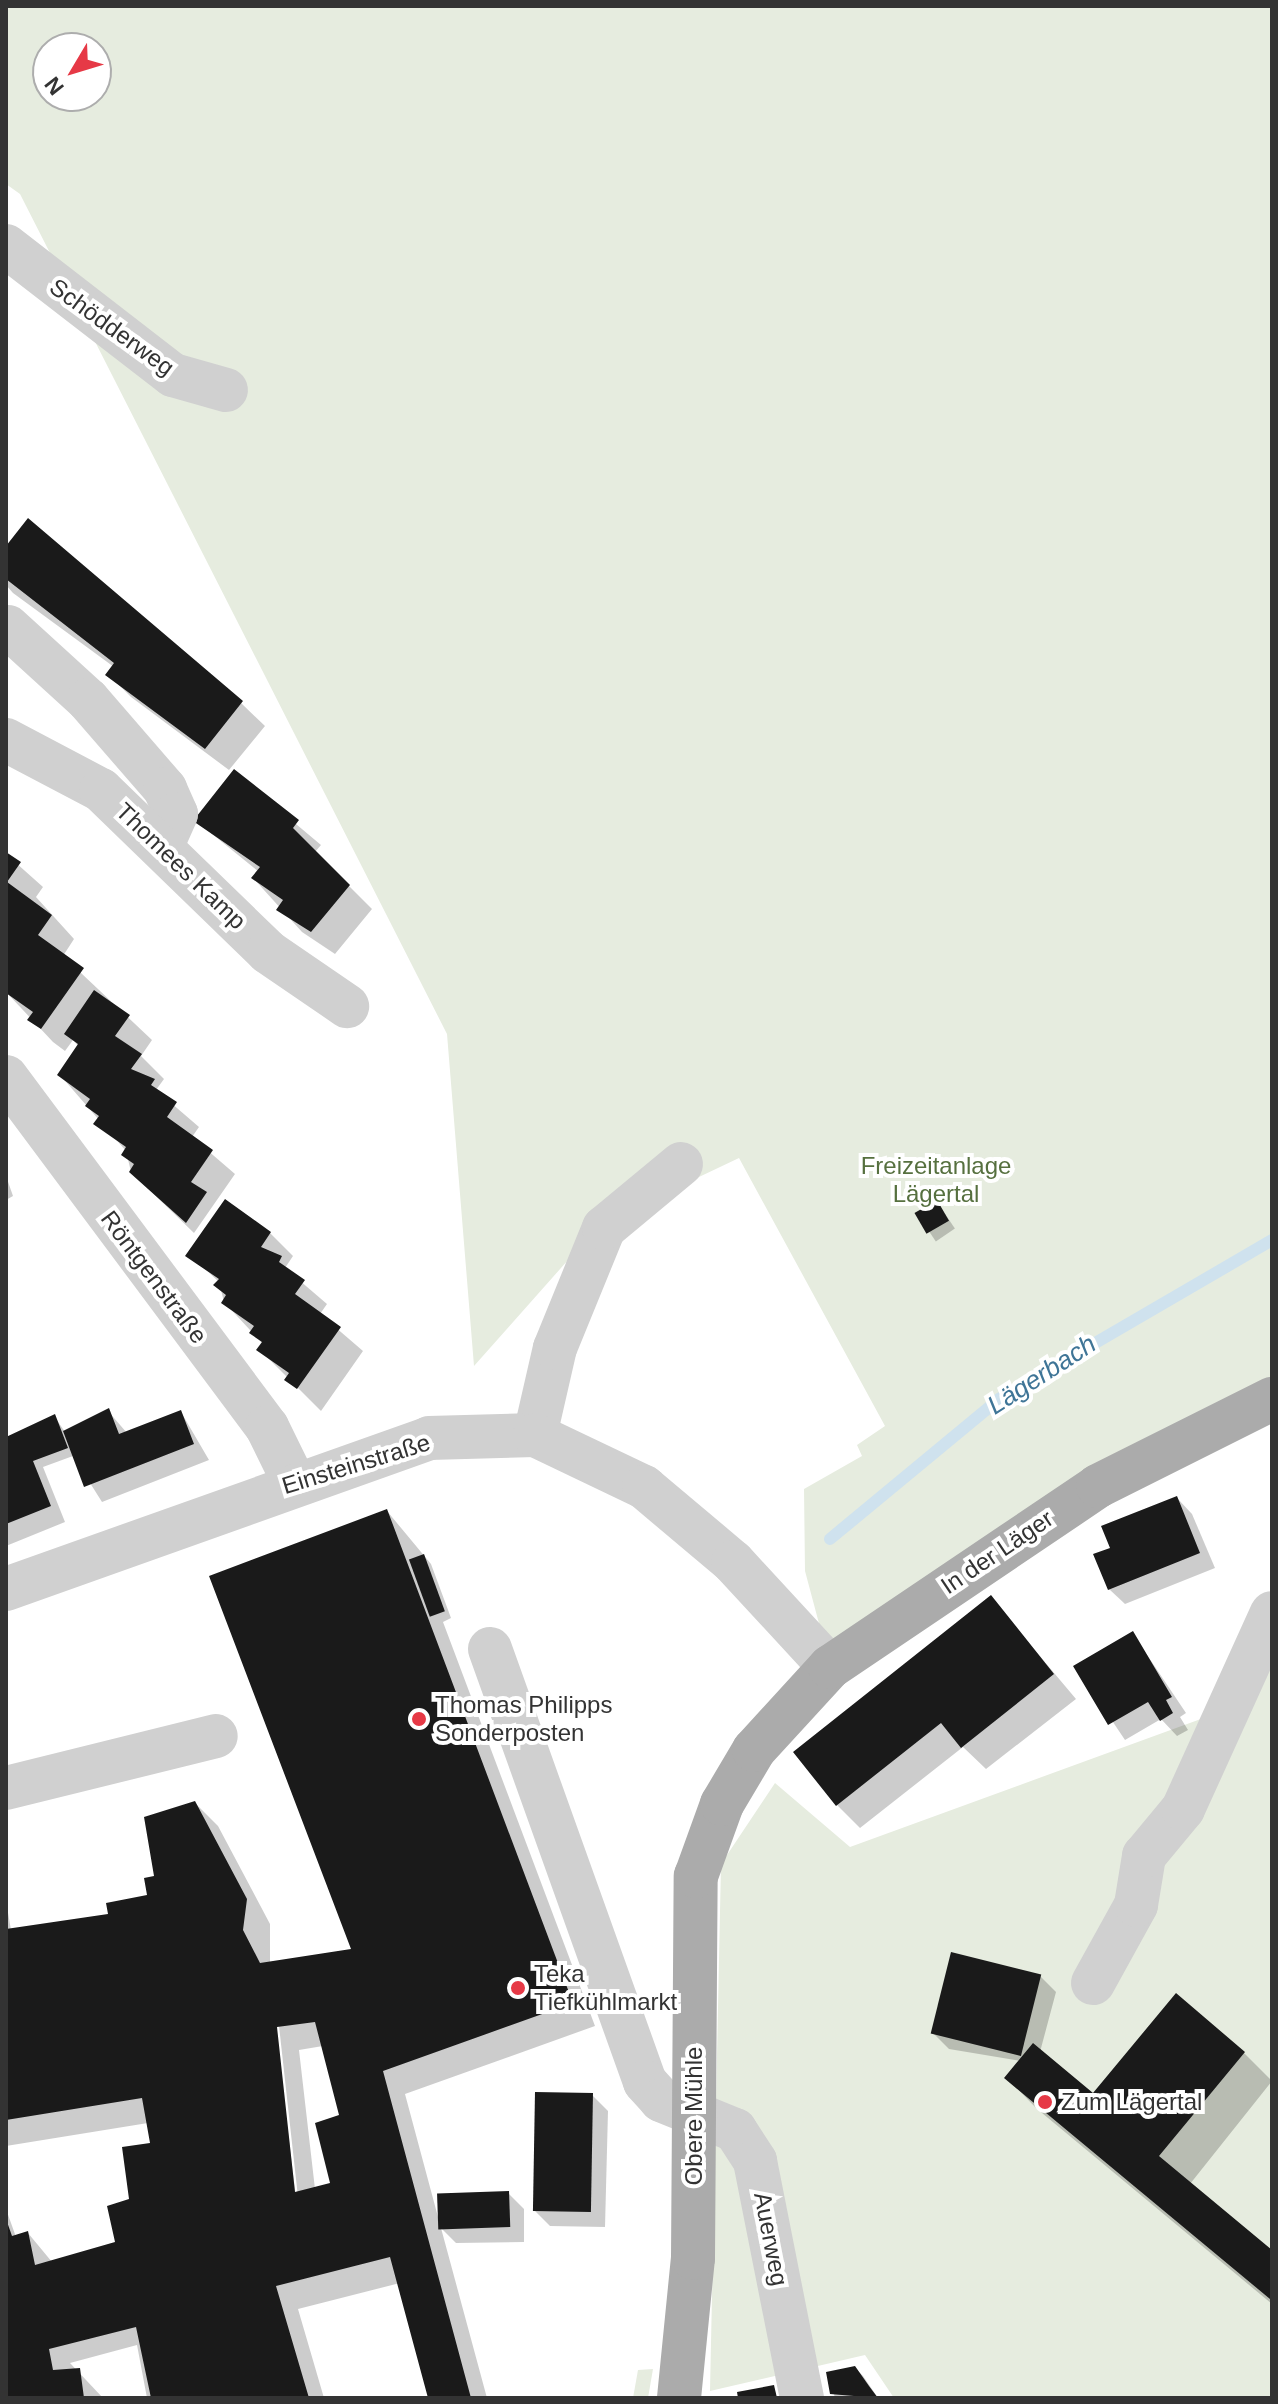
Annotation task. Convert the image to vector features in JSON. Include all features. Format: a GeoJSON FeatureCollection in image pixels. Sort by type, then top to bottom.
{"type":"FeatureCollection","features":[{"type":"Feature","properties":{"kind":"main road","name":"In der Läger"},"geometry":{"type":"LineString","coordinates":[[754,1750],[830,1667],[1098,1486],[1272,1399]]}},
{"type":"Feature","properties":{"kind":"main road","name":"Obere Mühle"},"geometry":{"type":"LineString","coordinates":[[679,2398],[693,2258],[696,1876],[722,1804],[754,1750]]}},
{"type":"Feature","properties":{"kind":"street","name":"Schödderweg"},"geometry":{"type":"LineString","coordinates":[[6,246],[173,375],[226,390]]}},
{"type":"Feature","properties":{"kind":"street"},"geometry":{"type":"LineString","coordinates":[[8,627],[88,700],[165,789],[176,814],[163,843]]}},
{"type":"Feature","properties":{"kind":"street","name":"Thomees Kamp"},"geometry":{"type":"LineString","coordinates":[[6,740],[101,790],[163,843],[268,952],[347,1006]]}},
{"type":"Feature","properties":{"kind":"street","name":"Röntgenstraße"},"geometry":{"type":"LineString","coordinates":[[6,1077],[267,1427],[294,1482]]}},
{"type":"Feature","properties":{"kind":"street"},"geometry":{"type":"LineString","coordinates":[[535,1435],[555,1348],[604,1228],[681,1164]]}},
{"type":"Feature","properties":{"kind":"street","name":"Einsteinstraße"},"geometry":{"type":"LineString","coordinates":[[6,1589],[294,1482],[429,1438],[535,1435],[644,1487],[733,1562],[830,1667]]}},
{"type":"Feature","properties":{"kind":"street"},"geometry":{"type":"LineString","coordinates":[[1093,1983],[1136,1905],[1144,1856],[1183,1809],[1272,1613]]}},
{"type":"Feature","properties":{"kind":"street","name":"Auerweg"},"geometry":{"type":"LineString","coordinates":[[490,1649],[645,2082],[661,2100],[694,2109],[735,2130],[755,2161],[802,2398]]}},
{"type":"Feature","properties":{"kind":"street"},"geometry":{"type":"LineString","coordinates":[[6,1788],[216,1736]]}},
{"type":"Feature","properties":{"kind":"green space","name":"Freizeitanlage Lägertal"},"geometry":{"type":"Polygon","coordinates":[[[6,6],[1272,6],[1272,1390],[829,1661],[805,1571],[804,1489],[862,1456],[857,1445],[885,1426],[739,1158],[600,1224],[474,1366],[447,1034],[20,194],[6,184],[6,6]]]}},
{"type":"Feature","properties":{"kind":"green space"},"geometry":{"type":"Polygon","coordinates":[[[1272,1613],[1272,2398],[894,2398],[865,2355],[710,2391],[721,1864],[775,1783],[850,1847],[1209,1716],[1272,1613]]]}},
{"type":"Feature","properties":{"kind":"green space"},"geometry":{"type":"Polygon","coordinates":[[[653,2369],[648,2398],[633,2398],[638,2370],[653,2369]]]}},
{"type":"Feature","properties":{"kind":"building"},"geometry":{"type":"Polygon","coordinates":[[[28,518],[243,701],[205,749],[105,675],[114,663],[6,579],[6,546],[28,518]]]}},
{"type":"Feature","properties":{"kind":"building"},"geometry":{"type":"Polygon","coordinates":[[[234,769],[299,820],[293,828],[350,885],[311,932],[276,910],[283,900],[251,878],[260,867],[193,821],[234,769]]]}},
{"type":"Feature","properties":{"kind":"building"},"geometry":{"type":"Polygon","coordinates":[[[6,852],[21,862],[7,882],[52,915],[38,935],[84,968],[41,1029],[27,1020],[33,1012],[6,993],[6,852]]]}},
{"type":"Feature","properties":{"kind":"building"},"geometry":{"type":"Polygon","coordinates":[[[94,990],[130,1015],[115,1036],[142,1054],[131,1069],[155,1079],[151,1085],[177,1102],[167,1117],[213,1150],[191,1182],[207,1192],[186,1223],[129,1172],[134,1164],[121,1155],[126,1147],[93,1124],[99,1116],[85,1106],[90,1099],[57,1075],[78,1044],[64,1034],[94,990]]]}},
{"type":"Feature","properties":{"kind":"building"},"geometry":{"type":"Polygon","coordinates":[[[225,1199],[271,1232],[261,1247],[282,1256],[279,1262],[305,1280],[295,1294],[341,1327],[297,1389],[284,1380],[289,1373],[256,1350],[262,1342],[249,1333],[254,1326],[221,1303],[226,1295],[213,1285],[219,1279],[185,1256],[225,1199]]]}},
{"type":"Feature","properties":{"kind":"building"},"geometry":{"type":"Polygon","coordinates":[[[937,1200],[949,1221],[926,1234],[914,1213],[937,1200]]]}},
{"type":"Feature","properties":{"kind":"building"},"geometry":{"type":"Polygon","coordinates":[[[109,1408],[119,1434],[181,1410],[194,1444],[84,1487],[63,1431],[109,1408]]]}},
{"type":"Feature","properties":{"kind":"building"},"geometry":{"type":"Polygon","coordinates":[[[55,1414],[68,1448],[33,1461],[51,1506],[6,1524],[6,1437],[55,1414]]]}},
{"type":"Feature","properties":{"kind":"building"},"geometry":{"type":"Polygon","coordinates":[[[1177,1496],[1200,1553],[1108,1590],[1093,1554],[1110,1548],[1101,1526],[1177,1496]]]}},
{"type":"Feature","properties":{"kind":"building"},"geometry":{"type":"Polygon","coordinates":[[[387,1509],[573,2003],[383,2071],[471,2398],[428,2398],[390,2257],[276,2286],[309,2398],[151,2398],[136,2327],[49,2349],[53,2370],[80,2368],[84,2398],[6,2398],[6,2219],[12,2236],[28,2231],[35,2265],[115,2242],[107,2206],[129,2199],[122,2147],[150,2143],[142,2098],[6,2120],[6,1929],[108,1914],[106,1903],[147,1895],[144,1878],[154,1876],[144,1817],[195,1801],[247,1899],[243,1930],[260,1963],[351,1949],[209,1576],[387,1509]],[[315,2022],[277,2027],[295,2192],[330,2183],[315,2123],[339,2115],[315,2022]]]}},
{"type":"Feature","properties":{"kind":"building"},"geometry":{"type":"Polygon","coordinates":[[[424,1554],[445,1611],[430,1617],[409,1559],[424,1554]]]}},
{"type":"Feature","properties":{"kind":"building"},"geometry":{"type":"Polygon","coordinates":[[[991,1595],[1054,1674],[961,1748],[941,1723],[836,1806],[793,1752],[991,1595]]]}},
{"type":"Feature","properties":{"kind":"building"},"geometry":{"type":"Polygon","coordinates":[[[1133,1631],[1172,1697],[1166,1700],[1173,1713],[1160,1721],[1148,1702],[1108,1725],[1073,1666],[1133,1631]]]}},
{"type":"Feature","properties":{"kind":"building"},"geometry":{"type":"Polygon","coordinates":[[[951,1952],[1041,1974],[1021,2056],[931,2034],[951,1952]]]}},
{"type":"Feature","properties":{"kind":"building"},"geometry":{"type":"Polygon","coordinates":[[[1176,1993],[1245,2052],[1159,2156],[1272,2250],[1270,2299],[1004,2078],[1033,2043],[1093,2093],[1176,1993]]]}},
{"type":"Feature","properties":{"kind":"building"},"geometry":{"type":"Polygon","coordinates":[[[535,2092],[593,2093],[591,2212],[533,2211],[535,2092]]]}},
{"type":"Feature","properties":{"kind":"building"},"geometry":{"type":"Polygon","coordinates":[[[509,2191],[510,2227],[438,2229],[437,2194],[509,2191]]]}},
{"type":"Feature","properties":{"kind":"building"},"geometry":{"type":"Polygon","coordinates":[[[855,2366],[878,2398],[830,2394],[826,2372],[855,2366]]]}},
{"type":"Feature","properties":{"kind":"building"},"geometry":{"type":"Polygon","coordinates":[[[774,2385],[777,2398],[738,2398],[737,2392],[774,2385]]]}},
{"type":"Feature","properties":{"kind":"waterway","name":"Lägerbach"},"geometry":{"type":"LineString","coordinates":[[830,1539],[999,1399],[1272,1240]]}},
{"type":"Feature","properties":{"kind":"place","name":"Thomas Philipps Sonderposten"},"geometry":{"type":"Point","coordinates":[419,1719]}},
{"type":"Feature","properties":{"kind":"place","name":"Teka Tiefkühlmarkt"},"geometry":{"type":"Point","coordinates":[518,1988]}},
{"type":"Feature","properties":{"kind":"place","name":"Zum Lägertal"},"geometry":{"type":"Point","coordinates":[1045,2102]}}]}
